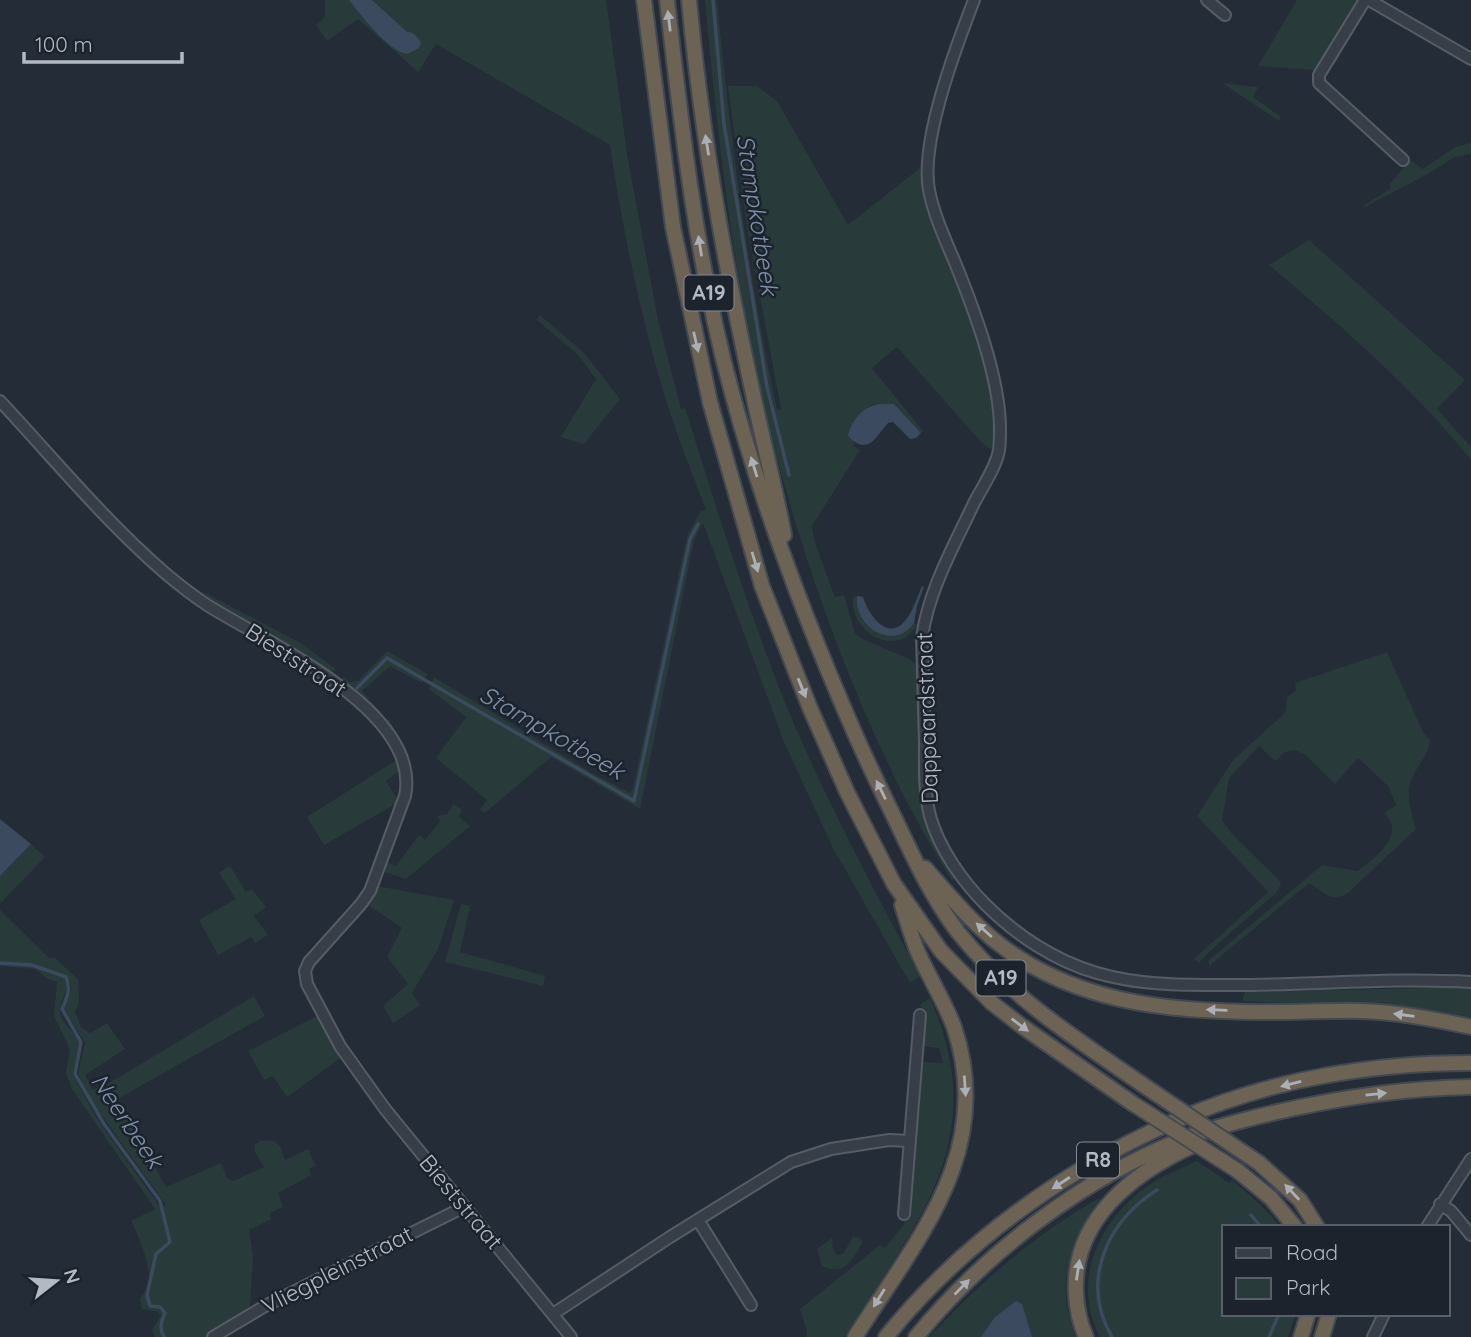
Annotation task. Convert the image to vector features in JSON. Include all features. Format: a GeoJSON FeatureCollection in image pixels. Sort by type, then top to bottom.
{"type":"FeatureCollection","features":[{"type":"Feature","properties":{"kind":"highway","name":"A19"},"geometry":{"type":"LineString","coordinates":[[645,0],[673,227],[709,402],[767,598],[810,708],[847,792],[894,884]]}},
{"type":"Feature","properties":{"kind":"highway","name":"A19"},"geometry":{"type":"LineString","coordinates":[[667,0],[702,262],[732,392],[773,526],[792,578],[848,718],[931,892],[958,931],[1008,986],[1036,1011],[1259,1163],[1300,1200],[1316,1225]]}},
{"type":"Feature","properties":{"kind":"highway"},"geometry":{"type":"LineString","coordinates":[[689,2],[699,90],[722,237],[792,578]]}},
{"type":"Feature","properties":{"kind":"highway"},"geometry":{"type":"LineString","coordinates":[[911,852],[968,916],[999,944],[1030,964],[1095,993],[1128,1002],[1165,1007],[1273,1012],[1361,1010],[1402,1014],[1471,1027]]}},
{"type":"Feature","properties":{"kind":"highway"},"geometry":{"type":"LineString","coordinates":[[894,884],[941,951],[992,1003],[1132,1103],[1238,1171],[1272,1198],[1293,1225]]}},
{"type":"Feature","properties":{"kind":"highway"},"geometry":{"type":"LineString","coordinates":[[855,1337],[936,1210],[949,1182],[965,1124],[966,1089],[954,1028],[918,951],[894,884]]}},
{"type":"Feature","properties":{"kind":"highway","name":"R8"},"geometry":{"type":"LineString","coordinates":[[887,1337],[946,1273],[1015,1213],[1087,1166],[1158,1129],[1239,1098],[1322,1076],[1434,1063],[1471,1063]]}},
{"type":"Feature","properties":{"kind":"highway","name":"R8"},"geometry":{"type":"LineString","coordinates":[[916,1337],[980,1270],[1029,1229],[1081,1192],[1139,1159],[1187,1137],[1294,1107],[1413,1089],[1471,1087]]}},
{"type":"Feature","properties":{"kind":"highway"},"geometry":{"type":"LineString","coordinates":[[1086,1337],[1077,1308],[1078,1262],[1085,1240],[1097,1217],[1129,1182],[1148,1169],[1190,1146],[1261,1116]]}},
{"type":"Feature","properties":{"kind":"highway"},"geometry":{"type":"LineString","coordinates":[[1301,1337],[1307,1316]]}},
{"type":"Feature","properties":{"kind":"highway"},"geometry":{"type":"LineString","coordinates":[[1322,1337],[1328,1316]]}},
{"type":"Feature","properties":{"kind":"street","name":"Dappaardstraat"},"geometry":{"type":"LineString","coordinates":[[974,0],[938,109],[928,163],[929,188],[936,217],[971,300],[984,342],[1000,425],[999,451],[946,563],[925,617],[922,636],[926,794],[934,828],[951,860],[974,893],[998,917],[1057,958],[1094,972],[1127,981],[1163,985],[1471,982]]}},
{"type":"Feature","properties":{"kind":"street"},"geometry":{"type":"LineString","coordinates":[[1206,0],[1225,15]]}},
{"type":"Feature","properties":{"kind":"street"},"geometry":{"type":"LineString","coordinates":[[1403,160],[1320,83],[1319,75],[1367,0],[1471,59]]}},
{"type":"Feature","properties":{"kind":"street","name":"Bieststraat"},"geometry":{"type":"LineString","coordinates":[[0,401],[128,540],[167,575],[208,605],[316,668],[345,690],[381,725],[394,744],[406,766],[408,782],[405,796],[370,891],[309,962],[305,971],[307,984],[348,1057],[385,1109],[571,1337]]}},
{"type":"Feature","properties":{"kind":"street"},"geometry":{"type":"LineString","coordinates":[[904,1214],[920,1015]]}},
{"type":"Feature","properties":{"kind":"street"},"geometry":{"type":"LineString","coordinates":[[553,1314],[777,1169],[805,1156],[889,1140],[910,1141]]}},
{"type":"Feature","properties":{"kind":"street"},"geometry":{"type":"LineString","coordinates":[[1428,1225],[1471,1159]]}},
{"type":"Feature","properties":{"kind":"street"},"geometry":{"type":"LineString","coordinates":[[1440,1204],[1451,1211],[1471,1235]]}},
{"type":"Feature","properties":{"kind":"street","name":"Vliegpleinstraat"},"geometry":{"type":"LineString","coordinates":[[213,1337],[265,1306],[464,1207]]}},
{"type":"Feature","properties":{"kind":"street"},"geometry":{"type":"LineString","coordinates":[[698,1220],[751,1305]]}},
{"type":"Feature","properties":{"kind":"street"},"geometry":{"type":"LineString","coordinates":[[1373,1337],[1383,1316]]}},
{"type":"Feature","properties":{"kind":"green space"},"geometry":{"type":"Polygon","coordinates":[[[325,0],[606,0],[628,160],[658,320],[681,409],[685,408],[744,592],[784,700],[866,874],[920,976],[910,983],[833,848],[784,742],[703,523],[694,540],[640,809],[551,757],[485,813],[480,810],[487,800],[436,758],[466,717],[429,689],[434,677],[630,793],[687,536],[700,512],[706,510],[670,413],[651,348],[621,212],[610,145],[436,44],[418,72],[358,19],[327,41],[316,25],[325,17],[325,0]]]}},
{"type":"Feature","properties":{"kind":"green space"},"geometry":{"type":"Polygon","coordinates":[[[705,0],[717,0],[741,206],[777,410],[781,409],[747,226],[728,86],[757,86],[777,101],[848,225],[920,168],[924,189],[982,348],[993,399],[993,451],[981,442],[897,347],[872,368],[923,431],[921,433],[894,404],[871,405],[848,436],[855,443],[853,446],[860,450],[812,526],[815,543],[835,597],[844,595],[855,633],[916,664],[922,795],[956,878],[952,880],[909,806],[861,703],[811,572],[779,466],[761,394],[734,247],[720,148],[705,0]]]}},
{"type":"Feature","properties":{"kind":"green space"},"geometry":{"type":"Polygon","coordinates":[[[1297,0],[1357,0],[1315,70],[1258,66],[1297,0]]]}},
{"type":"Feature","properties":{"kind":"green space"},"geometry":{"type":"Polygon","coordinates":[[[1222,83],[1258,87],[1253,97],[1281,117],[1279,121],[1222,83]]]}},
{"type":"Feature","properties":{"kind":"green space"},"geometry":{"type":"Polygon","coordinates":[[[1471,143],[1471,154],[1455,157],[1428,174],[1363,206],[1391,188],[1389,185],[1410,160],[1423,169],[1455,147],[1471,143]]]}},
{"type":"Feature","properties":{"kind":"green space"},"geometry":{"type":"Polygon","coordinates":[[[1309,240],[1465,380],[1437,409],[1471,447],[1471,460],[1400,382],[1269,265],[1309,240]]]}},
{"type":"Feature","properties":{"kind":"green space"},"geometry":{"type":"Polygon","coordinates":[[[540,315],[585,354],[620,399],[584,444],[561,437],[596,379],[579,356],[537,320],[540,315]]]}},
{"type":"Feature","properties":{"kind":"green space"},"geometry":{"type":"Polygon","coordinates":[[[201,591],[301,643],[337,670],[330,672],[218,605],[201,591]]]}},
{"type":"Feature","properties":{"kind":"green space"},"geometry":{"type":"Polygon","coordinates":[[[857,596],[861,617],[876,632],[896,635],[906,631],[914,623],[917,625],[909,635],[898,640],[876,638],[859,622],[853,597],[857,596]]]}},
{"type":"Feature","properties":{"kind":"green space"},"geometry":{"type":"Polygon","coordinates":[[[387,651],[428,674],[422,683],[390,666],[362,691],[393,726],[390,729],[341,681],[344,677],[349,682],[358,681],[387,651]]]}},
{"type":"Feature","properties":{"kind":"green space"},"geometry":{"type":"Polygon","coordinates":[[[1387,652],[1422,730],[1430,741],[1409,789],[1410,807],[1416,829],[1348,893],[1332,897],[1309,883],[1209,966],[1209,960],[1322,865],[1357,871],[1379,853],[1391,834],[1391,824],[1385,813],[1396,805],[1388,786],[1358,758],[1335,784],[1306,755],[1295,750],[1285,752],[1275,761],[1259,746],[1229,778],[1222,820],[1281,885],[1276,893],[1199,963],[1194,959],[1268,892],[1197,816],[1233,760],[1285,713],[1287,698],[1296,690],[1295,683],[1387,652]]]}},
{"type":"Feature","properties":{"kind":"green space"},"geometry":{"type":"Polygon","coordinates":[[[398,759],[400,770],[386,781],[399,802],[324,845],[307,817],[398,759]]]}},
{"type":"Feature","properties":{"kind":"green space"},"geometry":{"type":"Polygon","coordinates":[[[454,804],[462,810],[459,817],[470,826],[406,879],[384,872],[387,862],[396,866],[419,835],[425,840],[441,820],[436,817],[447,814],[454,804]]]}},
{"type":"Feature","properties":{"kind":"green space"},"geometry":{"type":"Polygon","coordinates":[[[31,844],[45,857],[0,904],[0,876],[31,844]]]}},
{"type":"Feature","properties":{"kind":"green space"},"geometry":{"type":"Polygon","coordinates":[[[230,866],[246,892],[252,889],[266,907],[254,916],[268,935],[255,943],[251,937],[218,955],[199,920],[236,899],[219,873],[230,866]]]}},
{"type":"Feature","properties":{"kind":"green space"},"geometry":{"type":"Polygon","coordinates":[[[377,886],[454,900],[438,949],[412,993],[420,1005],[393,1023],[383,1006],[408,984],[387,957],[402,928],[368,905],[377,886]]]}},
{"type":"Feature","properties":{"kind":"green space"},"geometry":{"type":"Polygon","coordinates":[[[461,904],[470,906],[460,952],[545,976],[543,986],[445,962],[461,904]]]}},
{"type":"Feature","properties":{"kind":"green space"},"geometry":{"type":"Polygon","coordinates":[[[0,910],[49,958],[55,958],[78,979],[79,1003],[75,1012],[81,1027],[90,1033],[107,1023],[125,1049],[85,1075],[93,1090],[254,996],[265,1016],[112,1102],[120,1117],[126,1115],[166,1187],[221,1163],[227,1178],[233,1181],[264,1167],[254,1145],[261,1141],[275,1141],[285,1160],[308,1149],[316,1166],[309,1169],[311,1175],[278,1193],[283,1207],[270,1213],[271,1219],[249,1230],[253,1257],[250,1308],[206,1337],[155,1337],[152,1330],[161,1315],[142,1309],[140,1299],[147,1286],[148,1270],[144,1252],[131,1221],[155,1209],[72,1089],[66,1073],[70,1049],[54,1016],[57,982],[35,969],[0,966],[0,910]],[[46,968],[45,972],[63,977],[67,981],[60,1013],[80,1042],[73,1075],[98,1120],[160,1207],[166,1205],[87,1095],[78,1073],[85,1043],[63,1008],[70,992],[70,982],[62,974],[46,968]]]}},
{"type":"Feature","properties":{"kind":"green space"},"geometry":{"type":"Polygon","coordinates":[[[1471,988],[1471,1020],[1387,1008],[1242,1001],[1245,992],[1471,988]]]}},
{"type":"Feature","properties":{"kind":"green space"},"geometry":{"type":"Polygon","coordinates":[[[930,998],[947,1049],[953,1095],[950,1137],[938,1178],[920,1217],[844,1337],[806,1337],[807,1331],[800,1309],[880,1245],[885,1248],[904,1224],[907,1215],[920,1062],[943,1063],[939,1048],[922,1046],[924,1015],[920,1004],[930,998]]]}},
{"type":"Feature","properties":{"kind":"green space"},"geometry":{"type":"Polygon","coordinates":[[[317,1016],[342,1057],[287,1097],[273,1076],[264,1080],[248,1051],[317,1016]]]}},
{"type":"Feature","properties":{"kind":"green space"},"geometry":{"type":"Polygon","coordinates":[[[1197,1161],[1229,1183],[1232,1180],[1278,1225],[1222,1225],[1222,1316],[1295,1316],[1288,1337],[1100,1337],[1091,1315],[1088,1293],[1096,1250],[1118,1213],[1134,1197],[1168,1174],[1197,1161]]]}},
{"type":"Feature","properties":{"kind":"green space"},"geometry":{"type":"Polygon","coordinates":[[[1101,1197],[1081,1230],[1069,1263],[1066,1299],[1076,1337],[929,1337],[968,1298],[1031,1243],[1101,1197]]]}},
{"type":"Feature","properties":{"kind":"green space"},"geometry":{"type":"Polygon","coordinates":[[[853,1237],[858,1237],[863,1242],[847,1265],[836,1269],[822,1266],[817,1249],[832,1238],[833,1249],[837,1255],[843,1254],[853,1237]]]}},
{"type":"Feature","properties":{"kind":"water"},"geometry":{"type":"Polygon","coordinates":[[[349,0],[372,0],[407,32],[416,36],[421,43],[419,48],[407,54],[392,46],[375,32],[349,0]]]}},
{"type":"Feature","properties":{"kind":"water"},"geometry":{"type":"Polygon","coordinates":[[[882,404],[894,404],[921,433],[910,439],[893,422],[888,423],[866,445],[855,442],[848,436],[852,424],[864,410],[882,404]]]}},
{"type":"Feature","properties":{"kind":"water"},"geometry":{"type":"Polygon","coordinates":[[[922,586],[924,587],[914,623],[906,631],[896,635],[876,632],[861,617],[857,596],[863,597],[869,611],[879,623],[885,627],[898,627],[910,613],[922,586]]]}},
{"type":"Feature","properties":{"kind":"water"},"geometry":{"type":"Polygon","coordinates":[[[0,819],[31,844],[0,876],[0,819]]]}},
{"type":"Feature","properties":{"kind":"water"},"geometry":{"type":"Polygon","coordinates":[[[1016,1301],[1022,1304],[1032,1337],[981,1337],[995,1317],[1016,1301]]]}},
{"type":"Feature","properties":{"kind":"waterway","name":"Stampkotbeek"},"geometry":{"type":"LineString","coordinates":[[713,0],[724,124],[767,387],[789,475]]}},
{"type":"Feature","properties":{"kind":"waterway","name":"Stampkotbeek"},"geometry":{"type":"LineString","coordinates":[[357,688],[387,658],[634,801],[690,539],[698,524]]}},
{"type":"Feature","properties":{"kind":"waterway","name":"Neerbeek"},"geometry":{"type":"LineString","coordinates":[[0,963],[32,965],[66,977],[68,989],[62,1009],[81,1042],[75,1074],[104,1124],[160,1201],[170,1242],[156,1254],[147,1295],[150,1306],[160,1307],[165,1313],[161,1325],[164,1337]]}},
{"type":"Feature","properties":{"kind":"waterway"},"geometry":{"type":"LineString","coordinates":[[1112,1337],[1098,1295],[1103,1255],[1124,1219],[1139,1203],[1157,1190]]}},
{"type":"Feature","properties":{"kind":"waterway"},"geometry":{"type":"LineString","coordinates":[[1251,1215],[1259,1225]]}},
{"type":"Feature","properties":{"kind":"waterway"},"geometry":{"type":"LineString","coordinates":[[1269,1337],[1278,1316]]}}]}
